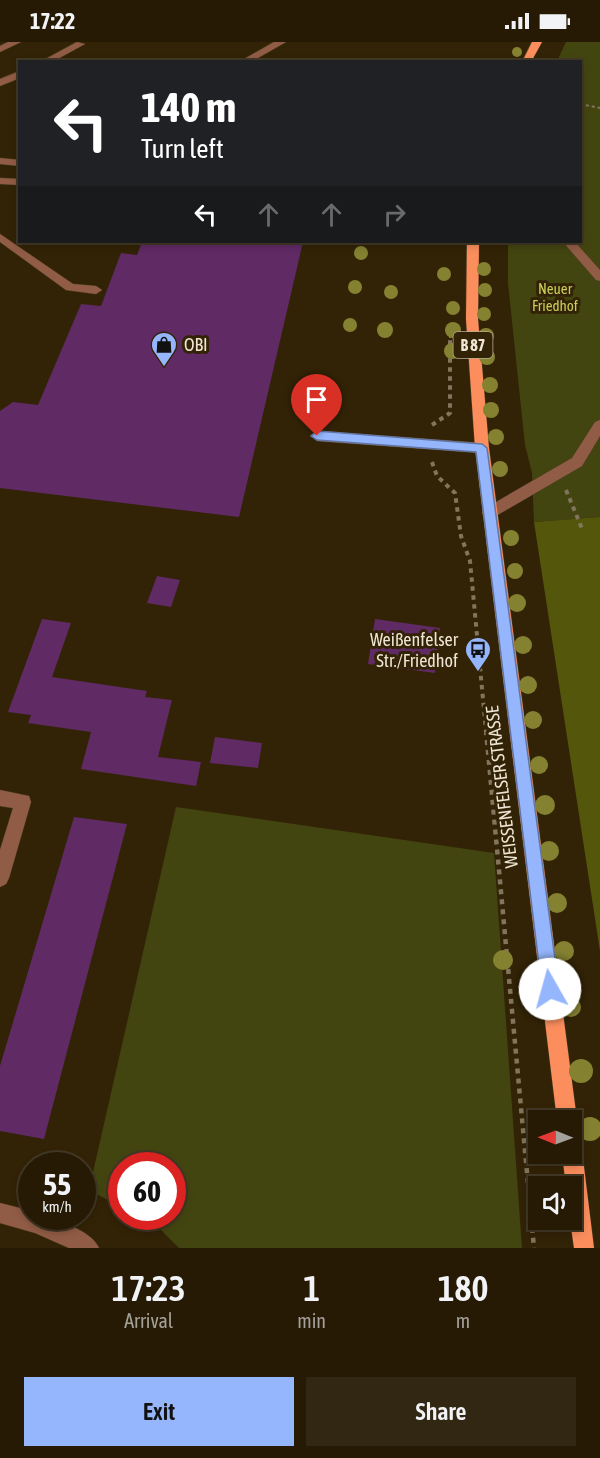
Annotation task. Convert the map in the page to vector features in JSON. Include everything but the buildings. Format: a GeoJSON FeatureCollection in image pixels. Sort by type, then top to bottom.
{"type":"FeatureCollection","features":[{"type":"Feature","properties":{"kind":"main road"},"geometry":{"type":"LineString","coordinates":[[527,60],[537,42]]}},
{"type":"Feature","properties":{"kind":"main road","name":"B 87"},"geometry":{"type":"LineString","coordinates":[[473,243],[471,282],[473,351],[482,448]]}},
{"type":"Feature","properties":{"kind":"main road","name":"WEISSENFELSER STRASSE"},"geometry":{"type":"LineString","coordinates":[[482,448],[566,1110]]}},
{"type":"Feature","properties":{"kind":"main road"},"geometry":{"type":"LineString","coordinates":[[574,1164],[584,1248]]}},
{"type":"Feature","properties":{"kind":"street"},"geometry":{"type":"LineString","coordinates":[[0,49],[16,42]]}},
{"type":"Feature","properties":{"kind":"street"},"geometry":{"type":"LineString","coordinates":[[247,60],[281,42]]}},
{"type":"Feature","properties":{"kind":"street"},"geometry":{"type":"LineString","coordinates":[[48,60],[81,43]]}},
{"type":"Feature","properties":{"kind":"street"},"geometry":{"type":"LineString","coordinates":[[0,83],[18,75]]}},
{"type":"Feature","properties":{"kind":"street"},"geometry":{"type":"LineString","coordinates":[[0,161],[18,163]]}},
{"type":"Feature","properties":{"kind":"street"},"geometry":{"type":"LineString","coordinates":[[0,181],[18,182]]}},
{"type":"Feature","properties":{"kind":"street"},"geometry":{"type":"LineString","coordinates":[[0,237],[70,287],[96,290]]}},
{"type":"Feature","properties":{"kind":"street"},"geometry":{"type":"LineString","coordinates":[[570,243],[600,277]]}},
{"type":"Feature","properties":{"kind":"street"},"geometry":{"type":"LineString","coordinates":[[489,513],[577,462],[600,425]]}},
{"type":"Feature","properties":{"kind":"street"},"geometry":{"type":"LineString","coordinates":[[317,436],[482,448]]}},
{"type":"Feature","properties":{"kind":"street"},"geometry":{"type":"LineString","coordinates":[[0,798],[23,802],[0,878]]}},
{"type":"Feature","properties":{"kind":"street"},"geometry":{"type":"LineString","coordinates":[[0,1213],[23,1217],[69,1236],[89,1248]]}},
{"type":"Feature","properties":{"kind":"path"},"geometry":{"type":"LineString","coordinates":[[582,104],[600,108]]}},
{"type":"Feature","properties":{"kind":"path"},"geometry":{"type":"LineString","coordinates":[[450,318],[450,413],[432,424],[430,444],[432,469],[455,493],[461,536],[470,561],[534,1248]]}},
{"type":"Feature","properties":{"kind":"path"},"geometry":{"type":"LineString","coordinates":[[559,473],[583,531]]}},
{"type":"Feature","properties":{"kind":"green space","name":"Neuer Friedhof"},"geometry":{"type":"Polygon","coordinates":[[[566,42],[600,42],[600,517],[534,522],[532,473],[525,445],[508,283],[508,243],[582,243],[582,60],[557,60],[566,42]]]}},
{"type":"Feature","properties":{"kind":"green space"},"geometry":{"type":"Polygon","coordinates":[[[176,807],[494,853],[522,1248],[179,1248],[161,1230],[186,1230],[186,1152],[108,1152],[108,1200],[96,1194],[96,1159],[176,807]]]}},
{"type":"Feature","properties":{"kind":"shaded area"},"geometry":{"type":"Polygon","coordinates":[[[600,517],[600,951],[534,522],[600,517]]]}},
{"type":"Feature","properties":{"kind":"place","name":"OBI"},"geometry":{"type":"Point","coordinates":[164,368]}},
{"type":"Feature","properties":{"kind":"place","name":"Weißenfelser Str./Friedhof"},"geometry":{"type":"Point","coordinates":[478,673]}},
{"type":"Feature","properties":{"kind":"route"},"geometry":{"type":"LineString","coordinates":[[317,436],[482,448],[550,989]]}}]}
